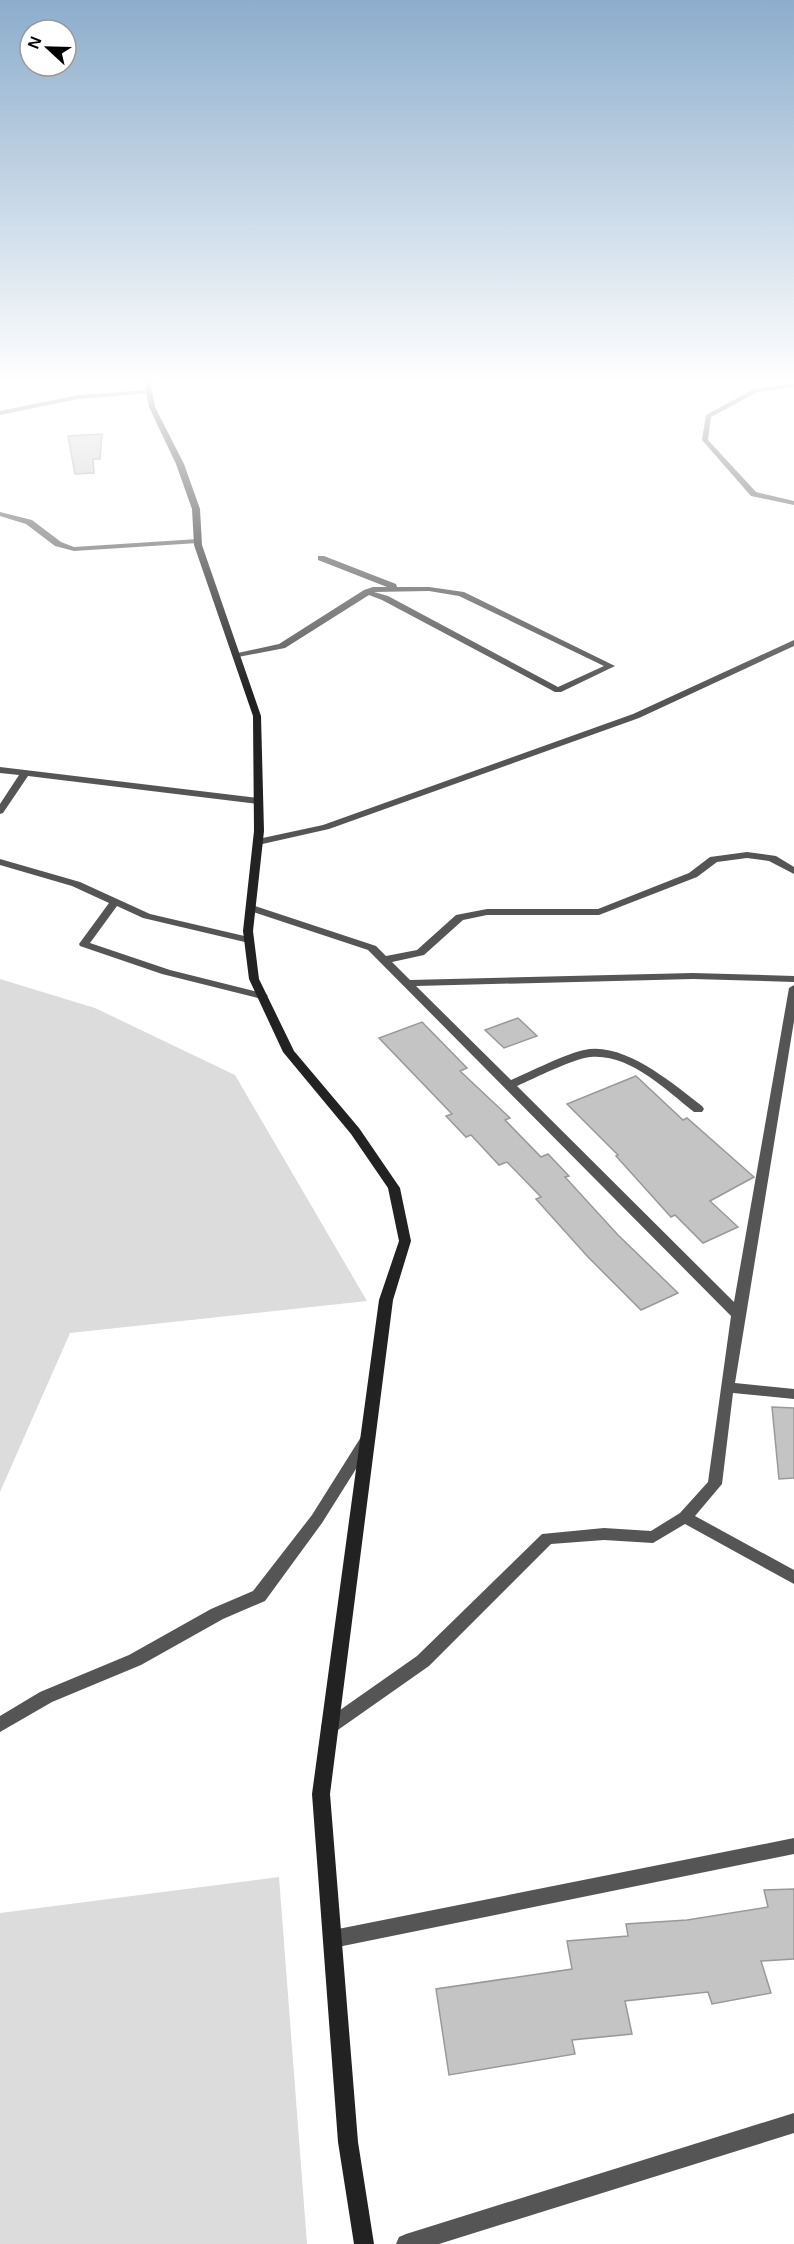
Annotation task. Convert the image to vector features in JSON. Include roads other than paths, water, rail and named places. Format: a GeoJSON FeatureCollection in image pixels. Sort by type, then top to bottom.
{"type":"FeatureCollection","features":[{"type":"Feature","properties":{"kind":"street"},"geometry":{"type":"LineString","coordinates":[[187,484],[196,509],[198,541],[257,716],[258,842],[249,940],[254,979],[289,1052],[355,1131],[394,1188],[405,1241],[386,1300],[321,1794],[348,2142],[364,2244]]}},
{"type":"Feature","properties":{"kind":"street"},"geometry":{"type":"LineString","coordinates":[[745,484],[754,494],[794,503]]}},
{"type":"Feature","properties":{"kind":"street"},"geometry":{"type":"LineString","coordinates":[[0,514],[29,522],[58,544],[74,549],[198,541]]}},
{"type":"Feature","properties":{"kind":"street"},"geometry":{"type":"LineString","coordinates":[[321,558],[400,589]]}},
{"type":"Feature","properties":{"kind":"street"},"geometry":{"type":"LineString","coordinates":[[236,656],[282,646],[367,592],[373,589],[400,589],[461,594],[611,666],[558,690],[386,598],[367,592]]}},
{"type":"Feature","properties":{"kind":"street"},"geometry":{"type":"LineString","coordinates":[[258,842],[326,827],[636,716],[794,643]]}},
{"type":"Feature","properties":{"kind":"street"},"geometry":{"type":"LineString","coordinates":[[0,770],[258,801]]}},
{"type":"Feature","properties":{"kind":"street"},"geometry":{"type":"LineString","coordinates":[[0,811],[25,773]]}},
{"type":"Feature","properties":{"kind":"street"},"geometry":{"type":"LineString","coordinates":[[383,960],[420,953],[460,917],[487,912],[599,912],[693,875],[714,859],[747,855],[772,858],[794,871]]}},
{"type":"Feature","properties":{"kind":"street"},"geometry":{"type":"LineString","coordinates":[[0,862],[76,884],[147,916],[249,940]]}},
{"type":"Feature","properties":{"kind":"street"},"geometry":{"type":"LineString","coordinates":[[116,901],[84,944],[166,972],[262,996]]}},
{"type":"Feature","properties":{"kind":"street"},"geometry":{"type":"LineString","coordinates":[[251,908],[372,948],[738,1314]]}},
{"type":"Feature","properties":{"kind":"street"},"geometry":{"type":"LineString","coordinates":[[406,983],[693,976],[794,979]]}},
{"type":"Feature","properties":{"kind":"street"},"geometry":{"type":"LineString","coordinates":[[329,1727],[423,1661],[547,1538],[604,1534],[653,1537],[685,1517],[715,1484],[738,1314],[794,988]]}},
{"type":"Feature","properties":{"kind":"street"},"geometry":{"type":"LineString","coordinates":[[508,1085],[586,1053],[598,1052],[632,1061],[698,1109]]}},
{"type":"Feature","properties":{"kind":"street"},"geometry":{"type":"LineString","coordinates":[[727,1387],[794,1394]]}},
{"type":"Feature","properties":{"kind":"street"},"geometry":{"type":"LineString","coordinates":[[0,1725],[46,1697],[135,1660],[217,1614],[259,1596],[317,1518],[369,1438]]}},
{"type":"Feature","properties":{"kind":"street"},"geometry":{"type":"LineString","coordinates":[[685,1517],[794,1578]]}},
{"type":"Feature","properties":{"kind":"street"},"geometry":{"type":"LineString","coordinates":[[333,1939],[794,1846]]}},
{"type":"Feature","properties":{"kind":"street"},"geometry":{"type":"LineString","coordinates":[[406,2244],[794,2123]]}}]}
